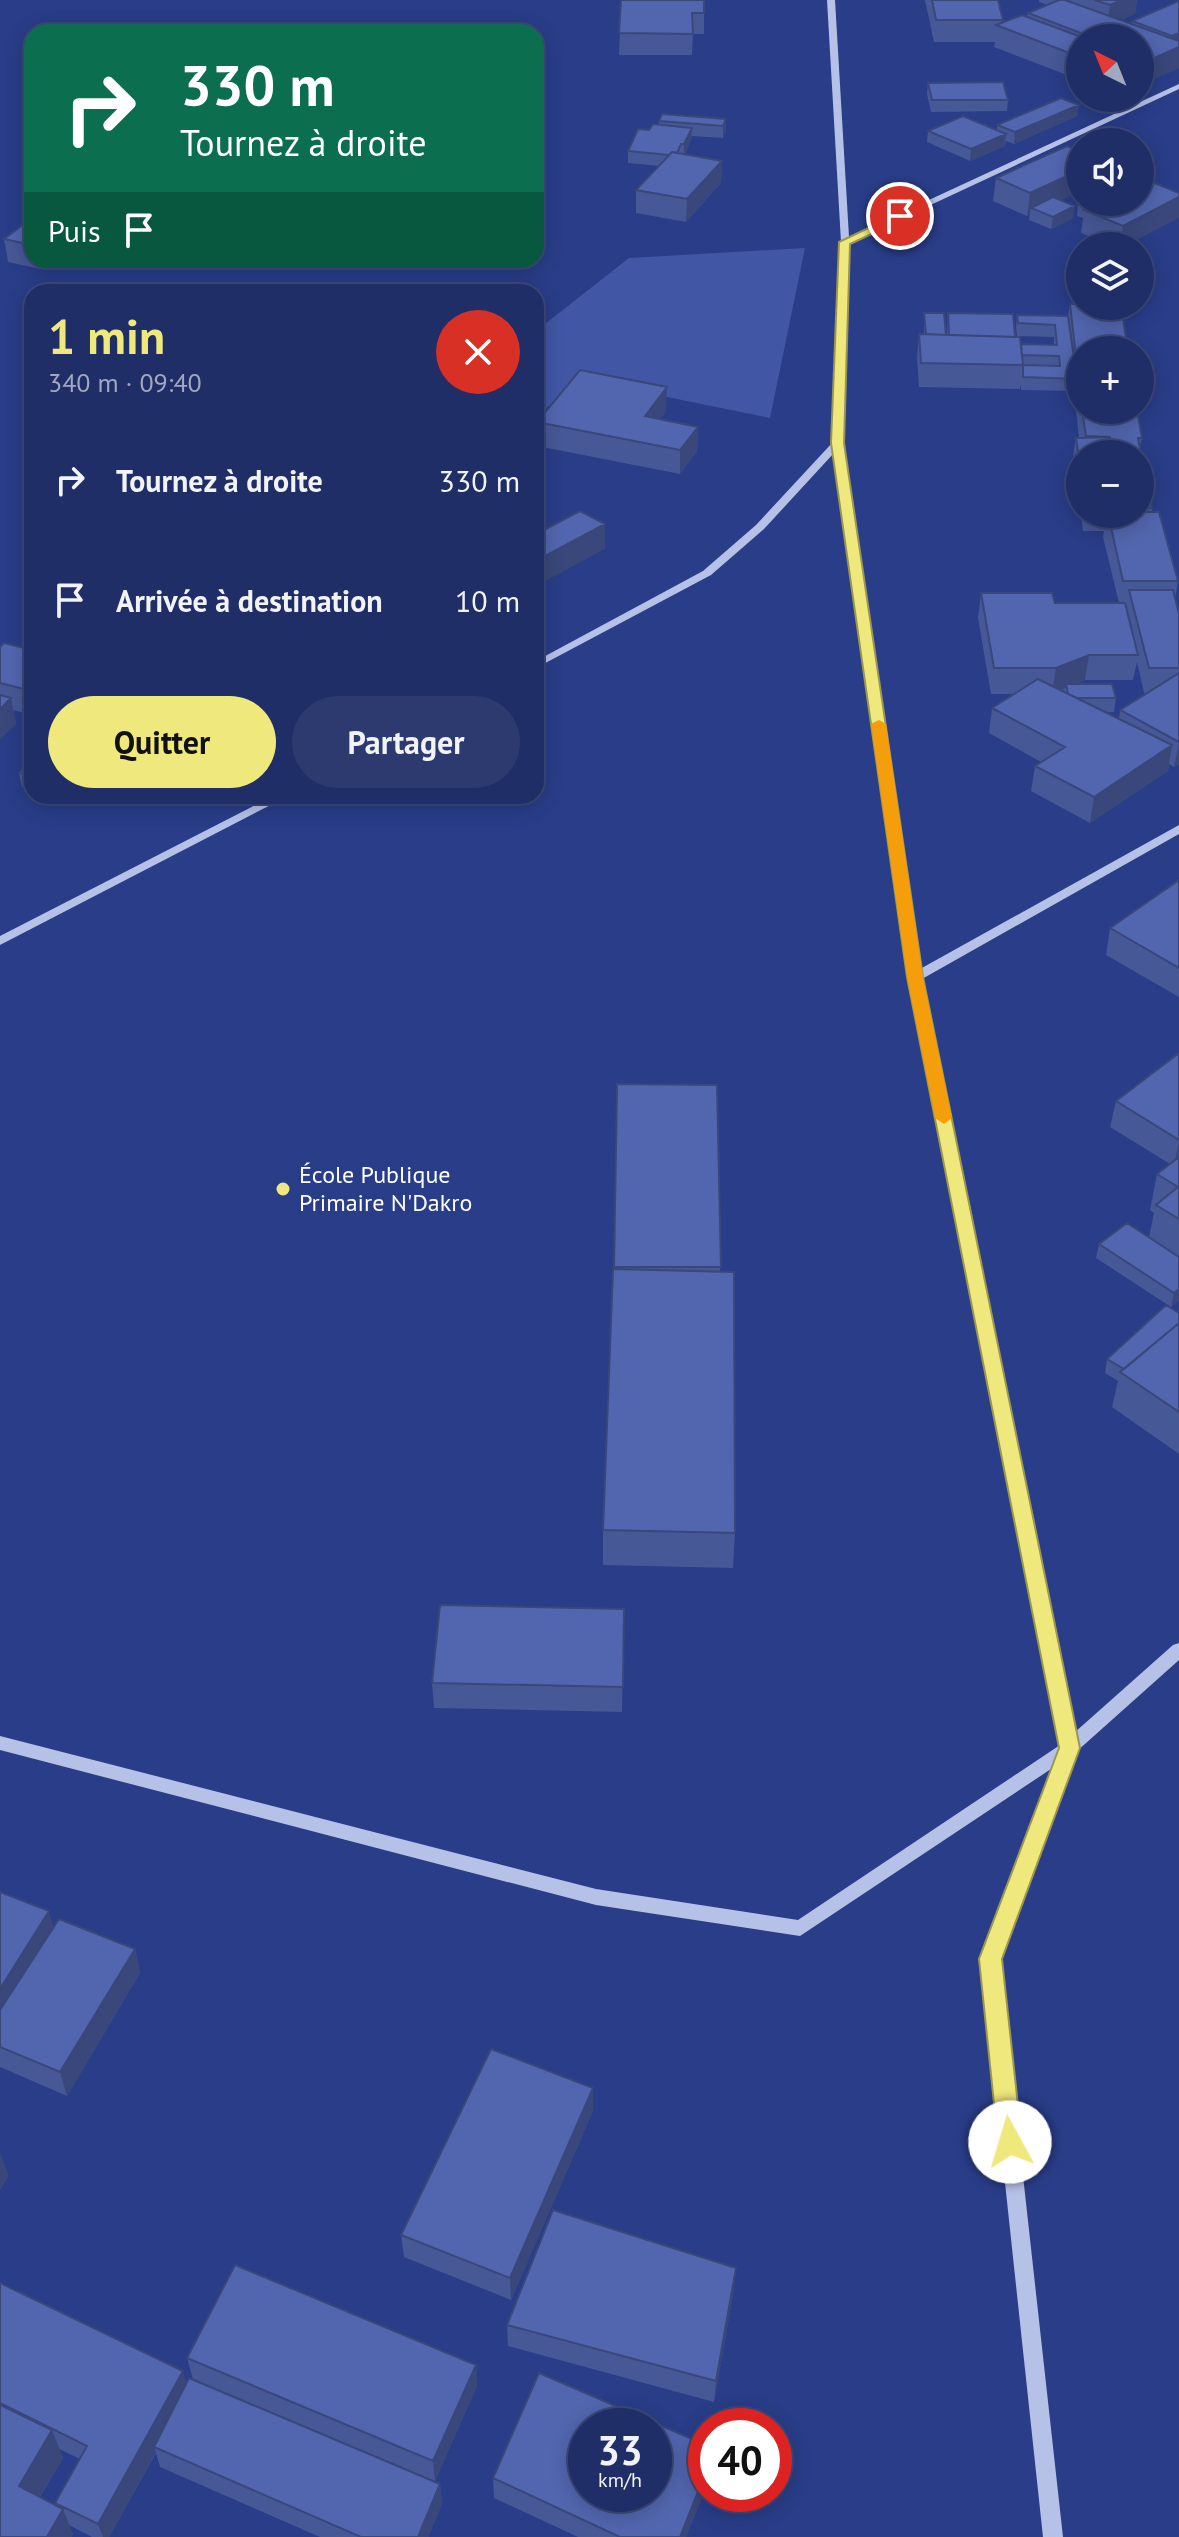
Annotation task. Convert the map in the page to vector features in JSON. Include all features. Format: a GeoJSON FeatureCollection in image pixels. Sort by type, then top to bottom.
{"type":"FeatureCollection","features":[{"type":"Feature","properties":{"kind":"street"},"geometry":{"type":"LineString","coordinates":[[831,0],[845,242],[838,443],[915,977],[1069,1748],[990,1959],[1053,2537]]}},
{"type":"Feature","properties":{"kind":"street"},"geometry":{"type":"LineString","coordinates":[[845,242],[1179,86]]}},
{"type":"Feature","properties":{"kind":"street"},"geometry":{"type":"LineString","coordinates":[[544,661],[707,573],[760,527],[838,443]]}},
{"type":"Feature","properties":{"kind":"street"},"geometry":{"type":"LineString","coordinates":[[0,941],[266,804]]}},
{"type":"Feature","properties":{"kind":"street"},"geometry":{"type":"LineString","coordinates":[[915,977],[1179,829]]}},
{"type":"Feature","properties":{"kind":"street"},"geometry":{"type":"LineString","coordinates":[[0,1743],[596,1897],[800,1928],[1069,1748],[1179,1650]]}},
{"type":"Feature","properties":{"kind":"shaded area"},"geometry":{"type":"Polygon","coordinates":[[[805,248],[770,418],[579,379],[544,410],[544,325],[629,258],[805,248]]]}},
{"type":"Feature","properties":{"kind":"building"},"geometry":{"type":"Polygon","coordinates":[[[621,0],[704,0],[704,13],[692,13],[693,34],[619,33],[621,0]]]}},
{"type":"Feature","properties":{"kind":"building"},"geometry":{"type":"Polygon","coordinates":[[[932,0],[998,0],[1003,20],[936,20],[932,0]]]}},
{"type":"Feature","properties":{"kind":"building"},"geometry":{"type":"Polygon","coordinates":[[[1065,0],[1132,24],[1066,24],[1066,27],[1028,13],[1065,0]]]}},
{"type":"Feature","properties":{"kind":"building"},"geometry":{"type":"Polygon","coordinates":[[[1094,0],[1122,0],[1110,5],[1094,0]]]}},
{"type":"Feature","properties":{"kind":"building"},"geometry":{"type":"Polygon","coordinates":[[[1179,1],[1179,33],[1172,36],[1154,29],[1154,24],[1132,21],[1179,1]]]}},
{"type":"Feature","properties":{"kind":"building"},"geometry":{"type":"Polygon","coordinates":[[[1022,15],[1066,31],[1066,52],[996,25],[1022,15]]]}},
{"type":"Feature","properties":{"kind":"building"},"geometry":{"type":"Polygon","coordinates":[[[1154,32],[1179,41],[1179,47],[1154,58],[1154,32]]]}},
{"type":"Feature","properties":{"kind":"building"},"geometry":{"type":"Polygon","coordinates":[[[1003,82],[1008,100],[932,100],[928,83],[1003,82]]]}},
{"type":"Feature","properties":{"kind":"building"},"geometry":{"type":"Polygon","coordinates":[[[1061,98],[1066,100],[1066,110],[1015,132],[997,125],[1061,98]]]}},
{"type":"Feature","properties":{"kind":"building"},"geometry":{"type":"Polygon","coordinates":[[[662,114],[726,119],[723,126],[659,121],[662,114]]]}},
{"type":"Feature","properties":{"kind":"building"},"geometry":{"type":"Polygon","coordinates":[[[963,116],[1006,134],[971,149],[928,131],[963,116]]]}},
{"type":"Feature","properties":{"kind":"building"},"geometry":{"type":"Polygon","coordinates":[[[653,124],[692,128],[677,153],[628,151],[638,129],[649,130],[653,124]]]}},
{"type":"Feature","properties":{"kind":"building"},"geometry":{"type":"Polygon","coordinates":[[[1066,146],[1066,176],[1030,193],[996,178],[1066,146]]]}},
{"type":"Feature","properties":{"kind":"building"},"geometry":{"type":"Polygon","coordinates":[[[672,152],[722,161],[687,199],[636,190],[672,152]]]}},
{"type":"Feature","properties":{"kind":"building"},"geometry":{"type":"Polygon","coordinates":[[[1154,183],[1179,193],[1179,197],[1154,210],[1154,183]]]}},
{"type":"Feature","properties":{"kind":"building"},"geometry":{"type":"Polygon","coordinates":[[[1053,197],[1066,202],[1066,210],[1053,217],[1031,208],[1053,197]]]}},
{"type":"Feature","properties":{"kind":"building"},"geometry":{"type":"Polygon","coordinates":[[[1099,216],[1142,216],[1123,226],[1099,216]]]}},
{"type":"Feature","properties":{"kind":"building"},"geometry":{"type":"Polygon","coordinates":[[[24,224],[24,243],[4,239],[24,224]]]}},
{"type":"Feature","properties":{"kind":"building"},"geometry":{"type":"Polygon","coordinates":[[[924,313],[944,313],[946,335],[926,334],[924,313]]]}},
{"type":"Feature","properties":{"kind":"building"},"geometry":{"type":"Polygon","coordinates":[[[948,313],[1013,314],[1015,337],[949,335],[948,313]]]}},
{"type":"Feature","properties":{"kind":"building"},"geometry":{"type":"Polygon","coordinates":[[[1017,315],[1066,316],[1071,336],[1066,336],[1066,379],[1023,377],[1023,365],[1060,366],[1059,356],[1022,355],[1021,344],[1057,345],[1055,325],[1018,323],[1017,315]]]}},
{"type":"Feature","properties":{"kind":"building"},"geometry":{"type":"Polygon","coordinates":[[[1072,320],[1123,320],[1126,336],[1074,336],[1072,320]]]}},
{"type":"Feature","properties":{"kind":"building"},"geometry":{"type":"Polygon","coordinates":[[[919,334],[1020,337],[1023,365],[921,363],[919,334]]]}},
{"type":"Feature","properties":{"kind":"building"},"geometry":{"type":"Polygon","coordinates":[[[580,370],[667,387],[645,416],[698,427],[680,450],[544,423],[544,414],[580,370]]]}},
{"type":"Feature","properties":{"kind":"building"},"geometry":{"type":"Polygon","coordinates":[[[1084,424],[1140,424],[1142,438],[1076,440],[1111,437],[1086,436],[1084,424]]]}},
{"type":"Feature","properties":{"kind":"building"},"geometry":{"type":"Polygon","coordinates":[[[580,511],[605,524],[544,557],[544,530],[580,511]]]}},
{"type":"Feature","properties":{"kind":"building"},"geometry":{"type":"Polygon","coordinates":[[[1154,512],[1159,512],[1178,581],[1123,581],[1111,528],[1154,528],[1154,512]]]}},
{"type":"Feature","properties":{"kind":"building"},"geometry":{"type":"Polygon","coordinates":[[[1129,590],[1173,590],[1179,614],[1179,668],[1149,668],[1129,590]]]}},
{"type":"Feature","properties":{"kind":"building"},"geometry":{"type":"Polygon","coordinates":[[[981,593],[1052,593],[1055,603],[1125,603],[1138,655],[1089,655],[1056,668],[994,668],[981,593]]]}},
{"type":"Feature","properties":{"kind":"building"},"geometry":{"type":"Polygon","coordinates":[[[4,643],[24,648],[24,689],[0,683],[0,647],[4,643]]]}},
{"type":"Feature","properties":{"kind":"building"},"geometry":{"type":"Polygon","coordinates":[[[1179,673],[1179,742],[1120,710],[1179,673]]]}},
{"type":"Feature","properties":{"kind":"building"},"geometry":{"type":"Polygon","coordinates":[[[1038,679],[1172,745],[1094,797],[1035,766],[1065,747],[992,708],[1038,679]]]}},
{"type":"Feature","properties":{"kind":"building"},"geometry":{"type":"Polygon","coordinates":[[[1066,684],[1112,684],[1116,698],[1077,698],[1068,694],[1066,684]]]}},
{"type":"Feature","properties":{"kind":"building"},"geometry":{"type":"Polygon","coordinates":[[[0,695],[11,698],[0,709],[0,695]]]}},
{"type":"Feature","properties":{"kind":"building"},"geometry":{"type":"Polygon","coordinates":[[[1179,880],[1179,968],[1110,928],[1179,880]]]}},
{"type":"Feature","properties":{"kind":"building"},"geometry":{"type":"Polygon","coordinates":[[[1179,1053],[1179,1140],[1116,1101],[1179,1053]]]}},
{"type":"Feature","properties":{"kind":"building"},"geometry":{"type":"Polygon","coordinates":[[[617,1084],[717,1085],[721,1267],[614,1267],[617,1084]]]}},
{"type":"Feature","properties":{"kind":"building"},"geometry":{"type":"Polygon","coordinates":[[[1179,1157],[1179,1219],[1156,1205],[1178,1187],[1157,1174],[1179,1157]]]}},
{"type":"Feature","properties":{"kind":"building"},"geometry":{"type":"Polygon","coordinates":[[[1127,1223],[1179,1257],[1179,1289],[1174,1293],[1099,1244],[1127,1223]]]}},
{"type":"Feature","properties":{"kind":"building"},"geometry":{"type":"Polygon","coordinates":[[[613,1269],[734,1272],[735,1533],[603,1530],[613,1269]]]}},
{"type":"Feature","properties":{"kind":"building"},"geometry":{"type":"Polygon","coordinates":[[[1166,1305],[1179,1313],[1179,1323],[1124,1369],[1107,1359],[1166,1305]]]}},
{"type":"Feature","properties":{"kind":"building"},"geometry":{"type":"Polygon","coordinates":[[[1179,1323],[1179,1412],[1120,1372],[1179,1323]]]}},
{"type":"Feature","properties":{"kind":"building"},"geometry":{"type":"Polygon","coordinates":[[[440,1605],[624,1609],[623,1687],[432,1683],[440,1605]]]}},
{"type":"Feature","properties":{"kind":"building"},"geometry":{"type":"Polygon","coordinates":[[[0,1892],[49,1911],[0,1989],[0,1892]]]}},
{"type":"Feature","properties":{"kind":"building"},"geometry":{"type":"Polygon","coordinates":[[[59,1919],[135,1949],[60,2072],[0,2047],[0,2010],[59,1919]]]}},
{"type":"Feature","properties":{"kind":"building"},"geometry":{"type":"Polygon","coordinates":[[[491,2049],[593,2088],[510,2278],[401,2235],[491,2049]]]}},
{"type":"Feature","properties":{"kind":"building"},"geometry":{"type":"Polygon","coordinates":[[[553,2210],[736,2268],[716,2381],[507,2325],[553,2210]]]}},
{"type":"Feature","properties":{"kind":"building"},"geometry":{"type":"Polygon","coordinates":[[[235,2265],[476,2365],[433,2461],[187,2358],[235,2265]]]}},
{"type":"Feature","properties":{"kind":"building"},"geometry":{"type":"Polygon","coordinates":[[[0,2283],[183,2371],[98,2524],[55,2503],[87,2446],[0,2403],[0,2283]]]}},
{"type":"Feature","properties":{"kind":"building"},"geometry":{"type":"Polygon","coordinates":[[[539,2373],[620,2408],[568,2408],[568,2512],[672,2512],[672,2430],[688,2437],[690,2512],[680,2537],[620,2537],[493,2478],[539,2373]]]}},
{"type":"Feature","properties":{"kind":"building"},"geometry":{"type":"Polygon","coordinates":[[[189,2378],[440,2484],[418,2537],[361,2537],[154,2447],[189,2378]]]}},
{"type":"Feature","properties":{"kind":"building"},"geometry":{"type":"Polygon","coordinates":[[[0,2405],[52,2430],[19,2486],[63,2509],[47,2537],[0,2537],[0,2405]]]}},
{"type":"Feature","properties":{"kind":"slow traffic"},"geometry":{"type":"LineString","coordinates":[[879,724],[915,977],[944,1118]]}},
{"type":"Feature","properties":{"kind":"place","name":"École Publique Primaire N'Dakro"},"geometry":{"type":"Point","coordinates":[283,1189]}},
{"type":"Feature","properties":{"kind":"route"},"geometry":{"type":"LineString","coordinates":[[900,216],[845,242],[838,443],[915,977],[1069,1748],[990,1959],[1010,2142]]}}]}
